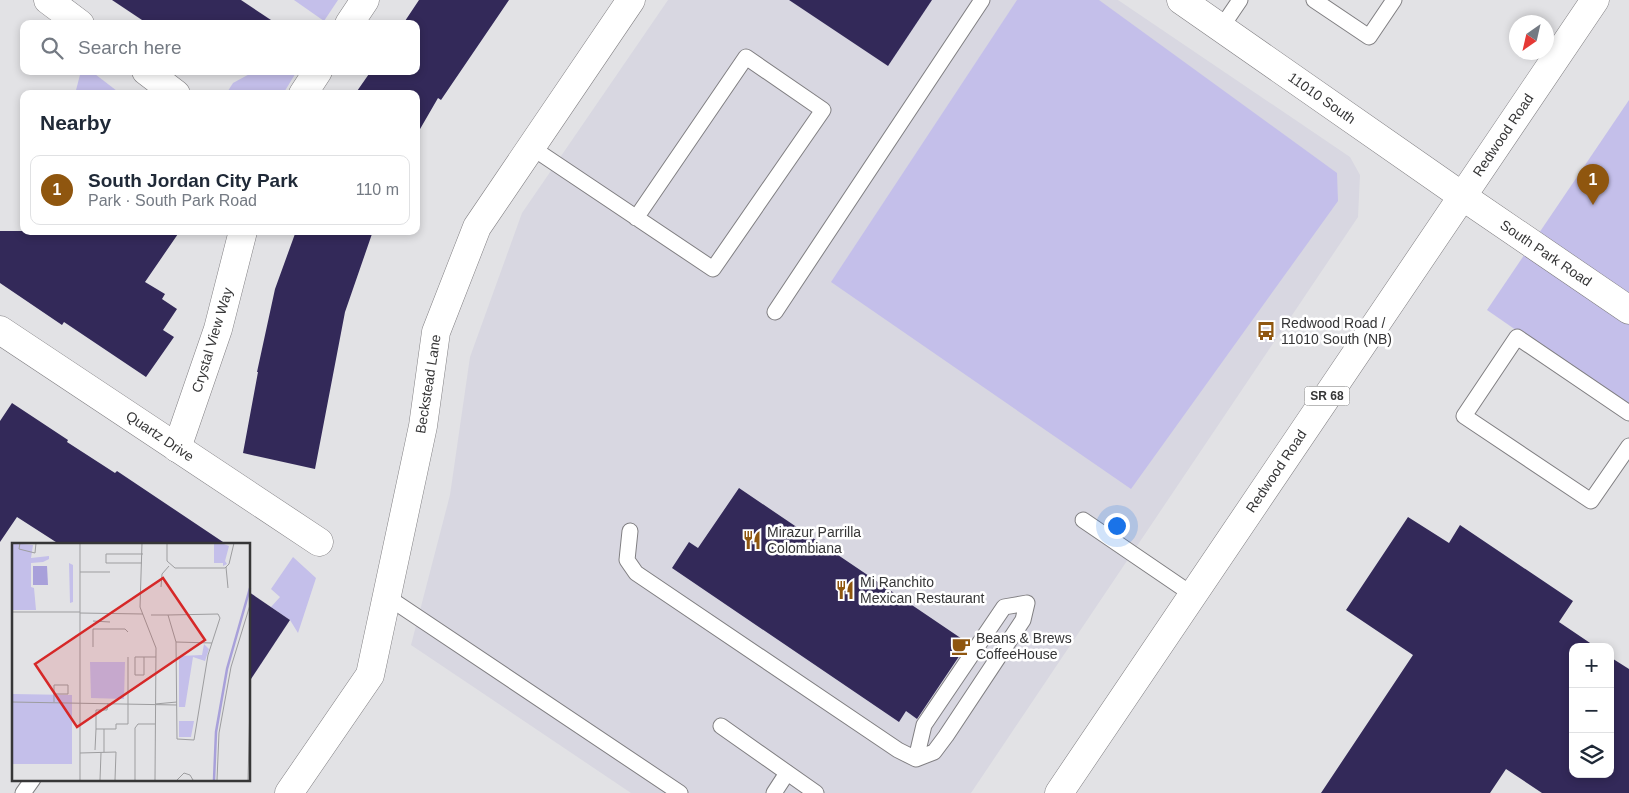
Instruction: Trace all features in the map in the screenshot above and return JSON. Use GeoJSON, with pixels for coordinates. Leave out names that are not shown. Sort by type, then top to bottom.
{"type":"FeatureCollection","features":[{"type":"Feature","properties":{"kind":"street"},"geometry":{"type":"LineString","coordinates":[[48,0],[75,20]]}},
{"type":"Feature","properties":{"kind":"street"},"geometry":{"type":"LineString","coordinates":[[352,20],[365,0]]}},
{"type":"Feature","properties":{"kind":"street","name":"Beckstead Lane"},"geometry":{"type":"LineString","coordinates":[[289,793],[370,675],[422,426],[436,332],[477,227],[631,0]]}},
{"type":"Feature","properties":{"kind":"street","name":"11010 South"},"geometry":{"type":"LineString","coordinates":[[1181,0],[1462,196]]}},
{"type":"Feature","properties":{"kind":"street","name":"Redwood Road"},"geometry":{"type":"LineString","coordinates":[[1059,793],[1595,0]]}},
{"type":"Feature","properties":{"kind":"street"},"geometry":{"type":"LineString","coordinates":[[151,75],[171,90]]}},
{"type":"Feature","properties":{"kind":"street"},"geometry":{"type":"LineString","coordinates":[[306,90],[315,75]]}},
{"type":"Feature","properties":{"kind":"street","name":"South Park Road"},"geometry":{"type":"LineString","coordinates":[[1462,196],[1629,310]]}},
{"type":"Feature","properties":{"kind":"street","name":"Crystal View Way"},"geometry":{"type":"LineString","coordinates":[[177,448],[218,329],[242,235]]}},
{"type":"Feature","properties":{"kind":"street","name":"Quartz Drive"},"geometry":{"type":"LineString","coordinates":[[0,330],[319,542]]}},
{"type":"Feature","properties":{"kind":"lane"},"geometry":{"type":"LineString","coordinates":[[775,312],[982,0]]}},
{"type":"Feature","properties":{"kind":"lane"},"geometry":{"type":"LineString","coordinates":[[1221,28],[1240,0]]}},
{"type":"Feature","properties":{"kind":"lane"},"geometry":{"type":"LineString","coordinates":[[1314,0],[1369,37],[1394,0]]}},
{"type":"Feature","properties":{"kind":"lane"},"geometry":{"type":"LineString","coordinates":[[531,147],[636,218],[713,270],[823,110],[746,57],[636,218]]}},
{"type":"Feature","properties":{"kind":"lane"},"geometry":{"type":"LineString","coordinates":[[1629,413],[1516,337],[1464,416],[1591,501],[1629,446]]}},
{"type":"Feature","properties":{"kind":"lane"},"geometry":{"type":"LineString","coordinates":[[1083,520],[1193,594]]}},
{"type":"Feature","properties":{"kind":"lane"},"geometry":{"type":"LineString","coordinates":[[630,531],[627,560],[636,574],[898,750],[916,759],[934,752],[946,736],[1023,620],[1027,603],[1004,607],[924,725],[916,759]]}},
{"type":"Feature","properties":{"kind":"lane"},"geometry":{"type":"LineString","coordinates":[[386,596],[680,793]]}},
{"type":"Feature","properties":{"kind":"lane"},"geometry":{"type":"LineString","coordinates":[[721,726],[816,793]]}},
{"type":"Feature","properties":{"kind":"lane"},"geometry":{"type":"LineString","coordinates":[[774,793],[787,773]]}},
{"type":"Feature","properties":{"kind":"lane"},"geometry":{"type":"LineString","coordinates":[[23,793],[32,780]]}},
{"type":"Feature","properties":{"kind":"shaded area"},"geometry":{"type":"Polygon","coordinates":[[[294,0],[338,0],[325,20],[294,0]]]}},
{"type":"Feature","properties":{"kind":"shaded area"},"geometry":{"type":"Polygon","coordinates":[[[668,0],[1118,0],[1350,157],[1360,175],[1358,217],[971,793],[631,793],[411,645],[450,495],[470,357],[522,213],[668,0]]]}},
{"type":"Feature","properties":{"kind":"shaded area"},"geometry":{"type":"Polygon","coordinates":[[[1017,0],[1099,0],[1337,173],[1338,201],[1131,489],[831,282],[1017,0]]]}},
{"type":"Feature","properties":{"kind":"shaded area"},"geometry":{"type":"Polygon","coordinates":[[[80,75],[96,75],[116,90],[76,90],[80,75]]]}},
{"type":"Feature","properties":{"kind":"shaded area"},"geometry":{"type":"Polygon","coordinates":[[[248,75],[295,75],[285,90],[229,90],[233,83],[248,75]]]}},
{"type":"Feature","properties":{"kind":"shaded area"},"geometry":{"type":"Polygon","coordinates":[[[1629,100],[1629,408],[1487,310],[1629,100]]]}},
{"type":"Feature","properties":{"kind":"shaded area"},"geometry":{"type":"Polygon","coordinates":[[[293,557],[316,578],[298,633],[290,620],[271,607],[280,597],[271,589],[293,557]]]}},
{"type":"Feature","properties":{"kind":"building"},"geometry":{"type":"Polygon","coordinates":[[[112,0],[241,0],[271,20],[142,20],[112,0]]]}},
{"type":"Feature","properties":{"kind":"building"},"geometry":{"type":"Polygon","coordinates":[[[419,0],[509,0],[441,100],[438,98],[420,129],[420,90],[358,90],[368,75],[420,75],[420,20],[406,20],[419,0]]]}},
{"type":"Feature","properties":{"kind":"building"},"geometry":{"type":"Polygon","coordinates":[[[789,0],[932,0],[888,66],[789,0]]]}},
{"type":"Feature","properties":{"kind":"building"},"geometry":{"type":"Polygon","coordinates":[[[0,231],[20,231],[20,235],[177,235],[145,282],[165,294],[162,299],[177,309],[163,330],[174,337],[146,377],[64,322],[62,325],[0,283],[0,231]]]}},
{"type":"Feature","properties":{"kind":"building"},"geometry":{"type":"Polygon","coordinates":[[[295,235],[372,235],[345,312],[315,469],[243,453],[257,372],[275,289],[295,235]]]}},
{"type":"Feature","properties":{"kind":"building"},"geometry":{"type":"Polygon","coordinates":[[[12,403],[68,440],[67,442],[115,473],[117,471],[225,543],[57,543],[17,517],[0,542],[0,421],[12,403]]]}},
{"type":"Feature","properties":{"kind":"building"},"geometry":{"type":"Polygon","coordinates":[[[739,488],[968,643],[917,719],[906,711],[899,722],[672,568],[689,542],[698,548],[739,488]]]}},
{"type":"Feature","properties":{"kind":"building"},"geometry":{"type":"Polygon","coordinates":[[[1408,517],[1449,543],[1460,525],[1573,601],[1559,622],[1590,643],[1569,643],[1569,778],[1614,778],[1614,660],[1629,669],[1629,793],[1542,793],[1506,769],[1490,793],[1321,793],[1413,655],[1346,610],[1408,517]]]}},
{"type":"Feature","properties":{"kind":"building"},"geometry":{"type":"Polygon","coordinates":[[[250,593],[290,620],[250,680],[250,593]]]}},
{"type":"Feature","properties":{"kind":"place","name":"South Jordan City Park"},"geometry":{"type":"Point","coordinates":[1593,205]}},
{"type":"Feature","properties":{"kind":"place","name":"Redwood Road / 11010 South (NB)"},"geometry":{"type":"Point","coordinates":[1266,331]}},
{"type":"Feature","properties":{"kind":"place","name":"Mirazur Parrilla Colombiana"},"geometry":{"type":"Point","coordinates":[752,540]}},
{"type":"Feature","properties":{"kind":"place","name":"Mi Ranchito Mexican Restaurant"},"geometry":{"type":"Point","coordinates":[845,590]}},
{"type":"Feature","properties":{"kind":"place","name":"Beans & Brews CoffeeHouse"},"geometry":{"type":"Point","coordinates":[961,646]}}]}
